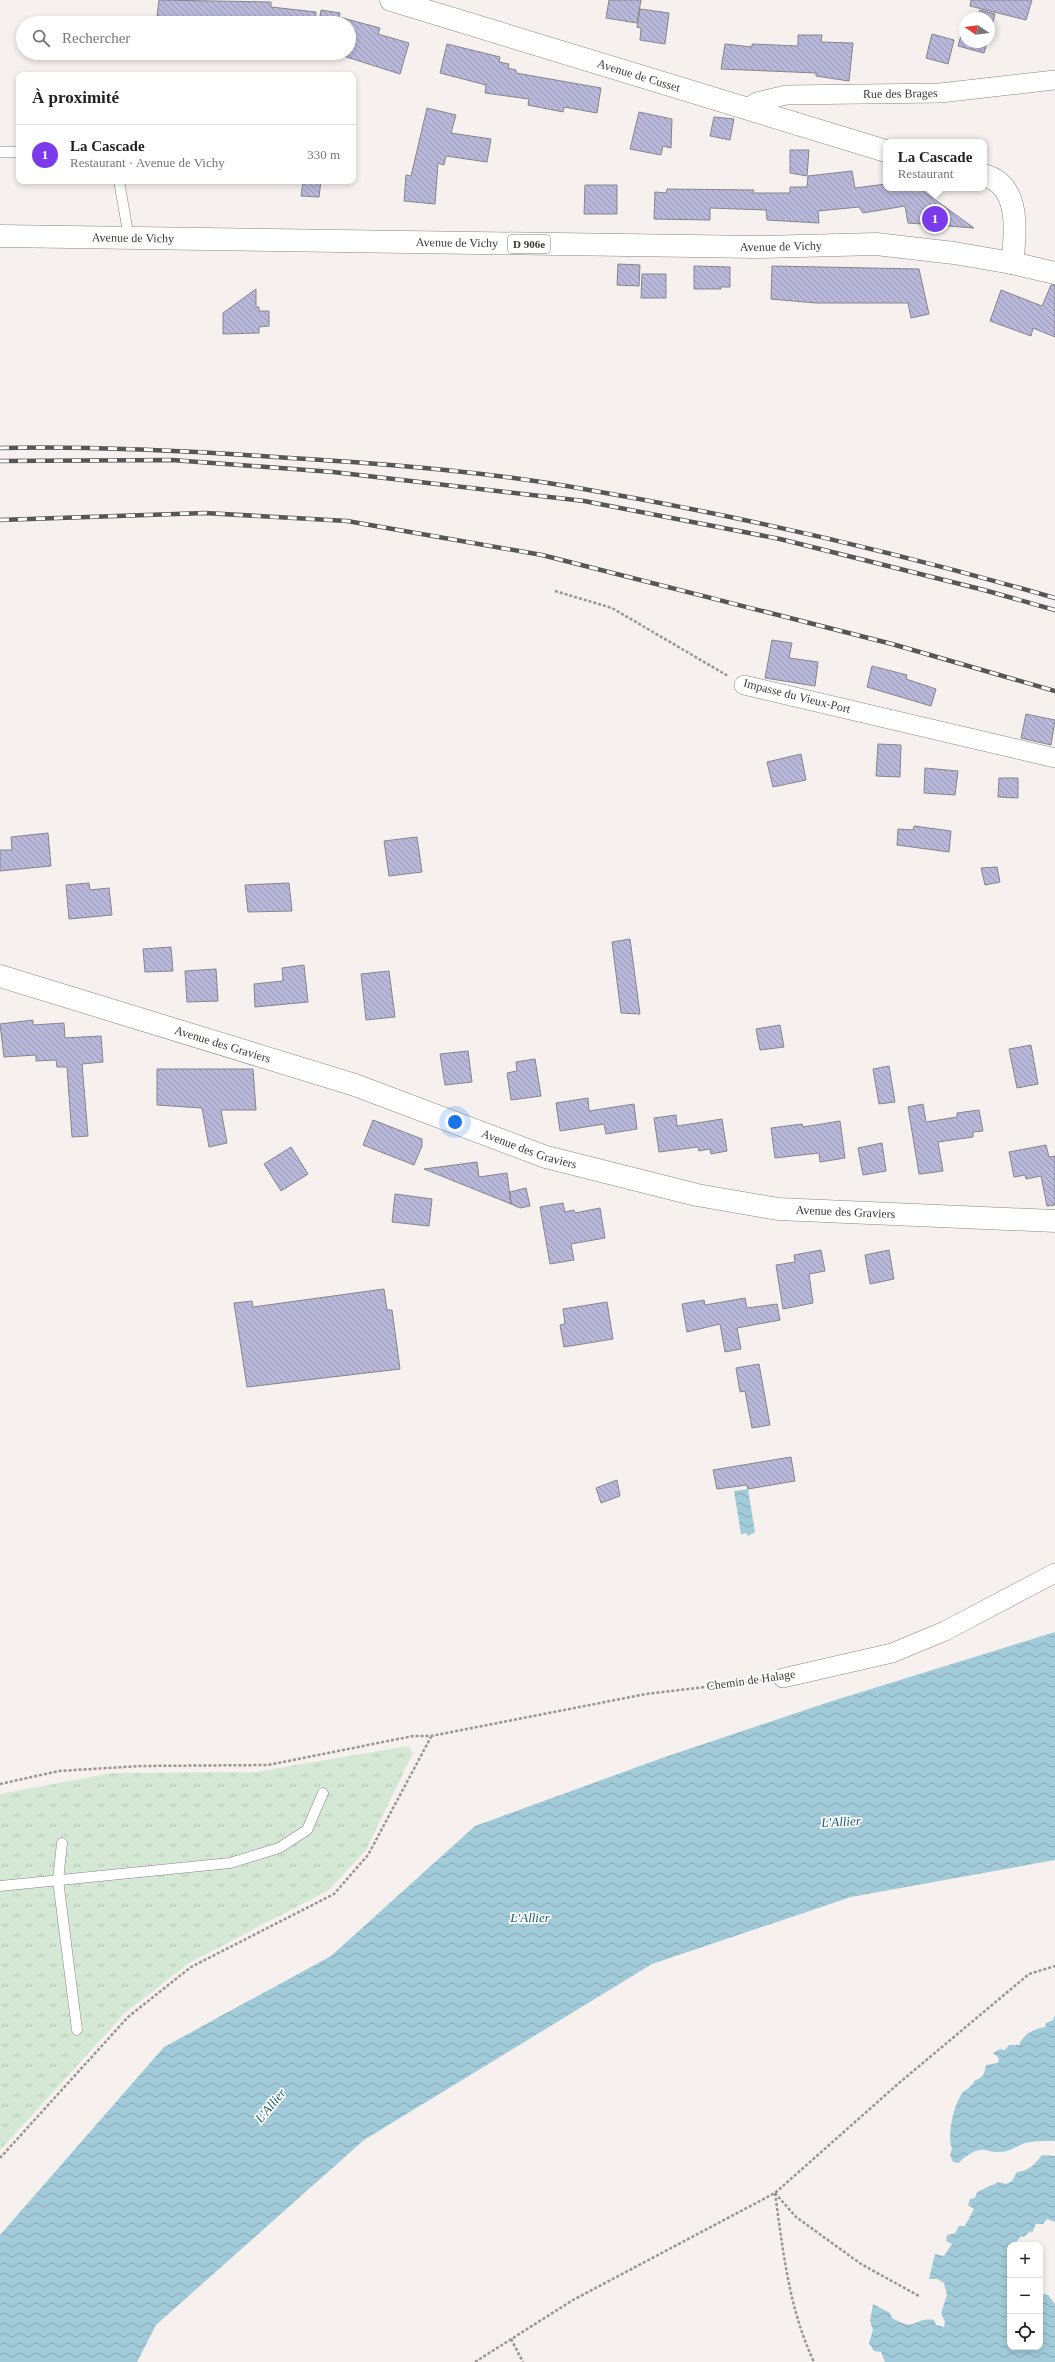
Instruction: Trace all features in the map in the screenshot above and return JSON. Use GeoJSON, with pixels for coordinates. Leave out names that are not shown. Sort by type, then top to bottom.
{"type":"FeatureCollection","features":[{"type":"Feature","properties":{"kind":"main road","name":"Avenue de Cusset"},"geometry":{"type":"LineString","coordinates":[[391,0],[748,108],[883,151]]}},
{"type":"Feature","properties":{"kind":"main road"},"geometry":{"type":"LineString","coordinates":[[987,177],[1003,186],[1013,205],[1012,263]]}},
{"type":"Feature","properties":{"kind":"main road","name":"Avenue de Vichy"},"geometry":{"type":"LineString","coordinates":[[0,236],[758,247],[876,244],[954,253],[1012,263],[1055,273]]}},
{"type":"Feature","properties":{"kind":"main road","name":"Avenue des Graviers"},"geometry":{"type":"LineString","coordinates":[[0,976],[355,1085],[546,1157],[697,1195],[778,1209],[1055,1222]]}},
{"type":"Feature","properties":{"kind":"street","name":"Rue des Brages"},"geometry":{"type":"LineString","coordinates":[[748,108],[757,102],[786,96],[940,93],[1055,80]]}},
{"type":"Feature","properties":{"kind":"street","name":"Impasse du Vieux-Port"},"geometry":{"type":"LineString","coordinates":[[744,685],[1055,758]]}},
{"type":"Feature","properties":{"kind":"street","name":"Chemin de Halage"},"geometry":{"type":"LineString","coordinates":[[783,1678],[892,1653],[945,1631],[1055,1573]]}},
{"type":"Feature","properties":{"kind":"lane"},"geometry":{"type":"LineString","coordinates":[[0,152],[16,152]]}},
{"type":"Feature","properties":{"kind":"lane"},"geometry":{"type":"LineString","coordinates":[[120,184],[130,238]]}},
{"type":"Feature","properties":{"kind":"lane"},"geometry":{"type":"LineString","coordinates":[[0,1886],[230,1863],[279,1848],[307,1830],[323,1793]]}},
{"type":"Feature","properties":{"kind":"lane"},"geometry":{"type":"LineString","coordinates":[[62,1842],[58,1880],[77,2030]]}},
{"type":"Feature","properties":{"kind":"path","name":"Impasse du Vieux-Port"},"geometry":{"type":"LineString","coordinates":[[555,591],[612,608],[744,685]]}},
{"type":"Feature","properties":{"kind":"path","name":"Chemin de Halage"},"geometry":{"type":"LineString","coordinates":[[0,1784],[59,1771],[140,1766],[268,1765],[413,1736],[431,1736],[646,1694],[783,1678]]}},
{"type":"Feature","properties":{"kind":"path"},"geometry":{"type":"LineString","coordinates":[[0,2158],[128,2017],[191,1967],[334,1894],[368,1855],[431,1736]]}},
{"type":"Feature","properties":{"kind":"path"},"geometry":{"type":"LineString","coordinates":[[475,2362],[573,2300],[775,2193],[899,2083],[1029,1974],[1055,1966]]}},
{"type":"Feature","properties":{"kind":"path"},"geometry":{"type":"LineString","coordinates":[[775,2193],[796,2217],[861,2264],[919,2296]]}},
{"type":"Feature","properties":{"kind":"path"},"geometry":{"type":"LineString","coordinates":[[775,2193],[787,2280],[803,2338],[814,2362]]}},
{"type":"Feature","properties":{"kind":"path"},"geometry":{"type":"LineString","coordinates":[[511,2339],[523,2362]]}},
{"type":"Feature","properties":{"kind":"green space"},"geometry":{"type":"Polygon","coordinates":[[[408,1746],[413,1753],[366,1850],[329,1890],[189,1963],[125,2013],[0,2150],[0,1794],[112,1773],[256,1772],[408,1746]]]}},
{"type":"Feature","properties":{"kind":"water"},"geometry":{"type":"Polygon","coordinates":[[[748,1489],[755,1532],[748,1536],[746,1533],[741,1534],[734,1491],[748,1489]]]}},
{"type":"Feature","properties":{"kind":"water","name":"L'Allier"},"geometry":{"type":"Polygon","coordinates":[[[1055,1632],[1055,1860],[851,1897],[652,1964],[364,2140],[156,2325],[137,2362],[0,2362],[0,2235],[164,2047],[331,1956],[475,1826],[662,1758],[829,1702],[1055,1632]]]}},
{"type":"Feature","properties":{"kind":"water"},"geometry":{"type":"Polygon","coordinates":[[[1055,2015],[1055,2141],[1036,2141],[1025,2143],[1003,2152],[980,2150],[969,2155],[959,2163],[953,2162],[950,2155],[952,2149],[950,2136],[956,2107],[962,2093],[971,2086],[975,2080],[979,2079],[984,2074],[986,2065],[998,2063],[999,2058],[993,2053],[1000,2049],[1005,2050],[1009,2045],[1019,2045],[1024,2037],[1033,2030],[1045,2027],[1046,2023],[1053,2020],[1055,2015]]]}},
{"type":"Feature","properties":{"kind":"water"},"geometry":{"type":"Polygon","coordinates":[[[1042,2155],[1055,2156],[1055,2222],[1047,2219],[1043,2224],[1036,2224],[1032,2233],[1030,2231],[1024,2237],[1021,2236],[1016,2242],[1007,2242],[1007,2350],[1043,2350],[1043,2294],[1048,2295],[1055,2304],[1055,2362],[885,2362],[881,2352],[874,2351],[869,2343],[873,2330],[870,2321],[873,2304],[890,2313],[892,2318],[906,2324],[934,2320],[936,2325],[944,2327],[945,2322],[941,2313],[947,2295],[944,2283],[937,2279],[929,2279],[935,2254],[944,2256],[952,2244],[946,2241],[947,2235],[955,2233],[959,2226],[965,2226],[974,2209],[968,2205],[970,2199],[975,2198],[977,2192],[999,2182],[1006,2184],[1012,2181],[1017,2172],[1025,2170],[1042,2155]]]}},
{"type":"Feature","properties":{"kind":"building"},"geometry":{"type":"Polygon","coordinates":[[[159,0],[271,2],[271,7],[316,12],[316,16],[157,16],[159,0]]]}},
{"type":"Feature","properties":{"kind":"building"},"geometry":{"type":"Polygon","coordinates":[[[609,0],[641,0],[637,23],[606,18],[609,0]]]}},
{"type":"Feature","properties":{"kind":"building"},"geometry":{"type":"Polygon","coordinates":[[[971,0],[1032,0],[1026,20],[970,6],[971,0]]]}},
{"type":"Feature","properties":{"kind":"building"},"geometry":{"type":"Polygon","coordinates":[[[640,9],[669,13],[665,44],[640,40],[641,28],[637,27],[640,9]]]}},
{"type":"Feature","properties":{"kind":"building"},"geometry":{"type":"Polygon","coordinates":[[[321,10],[340,13],[339,16],[320,16],[321,10]]]}},
{"type":"Feature","properties":{"kind":"building"},"geometry":{"type":"Polygon","coordinates":[[[356,22],[380,28],[378,34],[409,43],[400,74],[356,60],[356,22]]]}},
{"type":"Feature","properties":{"kind":"building"},"geometry":{"type":"Polygon","coordinates":[[[932,34],[954,40],[948,64],[926,58],[932,34]]]}},
{"type":"Feature","properties":{"kind":"building"},"geometry":{"type":"Polygon","coordinates":[[[798,35],[822,35],[821,42],[853,43],[849,81],[816,76],[816,73],[721,69],[725,44],[752,47],[752,44],[798,46],[798,35]]]}},
{"type":"Feature","properties":{"kind":"building"},"geometry":{"type":"Polygon","coordinates":[[[447,44],[500,57],[499,62],[509,64],[508,68],[516,70],[516,73],[601,88],[597,113],[564,107],[563,112],[528,105],[529,99],[485,93],[486,85],[440,73],[447,44]]]}},
{"type":"Feature","properties":{"kind":"building"},"geometry":{"type":"Polygon","coordinates":[[[965,48],[985,48],[984,53],[965,48]]]}},
{"type":"Feature","properties":{"kind":"building"},"geometry":{"type":"Polygon","coordinates":[[[427,108],[456,115],[451,133],[491,139],[487,162],[446,156],[444,165],[438,163],[435,204],[404,201],[406,175],[411,176],[427,108]]]}},
{"type":"Feature","properties":{"kind":"building"},"geometry":{"type":"Polygon","coordinates":[[[639,112],[672,119],[671,148],[663,146],[661,155],[630,149],[639,112]]]}},
{"type":"Feature","properties":{"kind":"building"},"geometry":{"type":"Polygon","coordinates":[[[714,117],[734,119],[730,140],[710,136],[714,117]]]}},
{"type":"Feature","properties":{"kind":"building"},"geometry":{"type":"Polygon","coordinates":[[[790,150],[809,150],[807,176],[790,173],[790,150]]]}},
{"type":"Feature","properties":{"kind":"building"},"geometry":{"type":"Polygon","coordinates":[[[852,171],[855,188],[883,184],[883,191],[923,191],[974,228],[908,223],[905,206],[863,213],[859,207],[818,211],[819,223],[767,220],[766,210],[710,208],[710,220],[654,219],[655,192],[666,193],[667,189],[754,190],[753,193],[790,193],[790,187],[807,187],[808,176],[852,171]]]}},
{"type":"Feature","properties":{"kind":"building"},"geometry":{"type":"Polygon","coordinates":[[[303,184],[321,184],[319,197],[301,196],[303,184]]]}},
{"type":"Feature","properties":{"kind":"building"},"geometry":{"type":"Polygon","coordinates":[[[585,185],[617,185],[617,214],[584,214],[585,185]]]}},
{"type":"Feature","properties":{"kind":"building"},"geometry":{"type":"Polygon","coordinates":[[[618,264],[640,265],[639,286],[617,285],[618,264]]]}},
{"type":"Feature","properties":{"kind":"building"},"geometry":{"type":"Polygon","coordinates":[[[694,266],[730,267],[730,287],[720,287],[721,289],[694,289],[694,266]]]}},
{"type":"Feature","properties":{"kind":"building"},"geometry":{"type":"Polygon","coordinates":[[[772,266],[919,269],[929,314],[911,318],[908,303],[816,303],[771,299],[772,266]]]}},
{"type":"Feature","properties":{"kind":"building"},"geometry":{"type":"Polygon","coordinates":[[[642,274],[666,274],[666,298],[641,298],[642,274]]]}},
{"type":"Feature","properties":{"kind":"building"},"geometry":{"type":"Polygon","coordinates":[[[1051,285],[1055,285],[1055,337],[1033,328],[1031,336],[990,321],[1001,290],[1042,306],[1051,285]]]}},
{"type":"Feature","properties":{"kind":"building"},"geometry":{"type":"Polygon","coordinates":[[[256,289],[256,307],[259,307],[259,311],[269,311],[269,326],[259,327],[259,333],[223,334],[223,313],[256,289]]]}},
{"type":"Feature","properties":{"kind":"building"},"geometry":{"type":"Polygon","coordinates":[[[772,640],[792,643],[789,658],[818,662],[815,686],[765,678],[772,640]]]}},
{"type":"Feature","properties":{"kind":"building"},"geometry":{"type":"Polygon","coordinates":[[[872,666],[907,675],[906,679],[936,689],[931,706],[867,687],[872,666]]]}},
{"type":"Feature","properties":{"kind":"building"},"geometry":{"type":"Polygon","coordinates":[[[1026,714],[1055,720],[1051,745],[1021,738],[1026,714]]]}},
{"type":"Feature","properties":{"kind":"building"},"geometry":{"type":"Polygon","coordinates":[[[878,744],[901,745],[900,777],[876,776],[878,744]]]}},
{"type":"Feature","properties":{"kind":"building"},"geometry":{"type":"Polygon","coordinates":[[[801,754],[806,780],[773,787],[767,762],[801,754]]]}},
{"type":"Feature","properties":{"kind":"building"},"geometry":{"type":"Polygon","coordinates":[[[925,768],[958,771],[955,795],[924,793],[925,768]]]}},
{"type":"Feature","properties":{"kind":"building"},"geometry":{"type":"Polygon","coordinates":[[[999,778],[1018,778],[1018,798],[998,797],[999,778]]]}},
{"type":"Feature","properties":{"kind":"building"},"geometry":{"type":"Polygon","coordinates":[[[914,826],[951,831],[949,852],[897,845],[898,829],[913,830],[914,826]]]}},
{"type":"Feature","properties":{"kind":"building"},"geometry":{"type":"Polygon","coordinates":[[[48,833],[51,866],[0,871],[0,850],[12,850],[11,837],[48,833]]]}},
{"type":"Feature","properties":{"kind":"building"},"geometry":{"type":"Polygon","coordinates":[[[417,837],[422,872],[389,876],[384,841],[417,837]]]}},
{"type":"Feature","properties":{"kind":"building"},"geometry":{"type":"Polygon","coordinates":[[[997,867],[1000,882],[985,885],[981,868],[997,867]]]}},
{"type":"Feature","properties":{"kind":"building"},"geometry":{"type":"Polygon","coordinates":[[[89,883],[90,890],[109,888],[112,915],[69,919],[66,885],[89,883]]]}},
{"type":"Feature","properties":{"kind":"building"},"geometry":{"type":"Polygon","coordinates":[[[289,883],[292,911],[248,912],[245,885],[289,883]]]}},
{"type":"Feature","properties":{"kind":"building"},"geometry":{"type":"Polygon","coordinates":[[[630,939],[640,1014],[621,1013],[612,942],[630,939]]]}},
{"type":"Feature","properties":{"kind":"building"},"geometry":{"type":"Polygon","coordinates":[[[171,947],[173,971],[145,972],[143,949],[171,947]]]}},
{"type":"Feature","properties":{"kind":"building"},"geometry":{"type":"Polygon","coordinates":[[[304,965],[308,1002],[255,1007],[254,984],[283,981],[282,968],[304,965]]]}},
{"type":"Feature","properties":{"kind":"building"},"geometry":{"type":"Polygon","coordinates":[[[216,969],[218,1001],[187,1002],[185,971],[216,969]]]}},
{"type":"Feature","properties":{"kind":"building"},"geometry":{"type":"Polygon","coordinates":[[[389,971],[395,1017],[366,1020],[361,974],[389,971]]]}},
{"type":"Feature","properties":{"kind":"building"},"geometry":{"type":"Polygon","coordinates":[[[33,1020],[33,1025],[64,1023],[65,1038],[101,1036],[103,1062],[82,1064],[88,1136],[72,1137],[67,1067],[57,1067],[56,1060],[36,1061],[36,1055],[4,1057],[0,1024],[33,1020]]]}},
{"type":"Feature","properties":{"kind":"building"},"geometry":{"type":"Polygon","coordinates":[[[780,1025],[784,1047],[760,1050],[756,1029],[780,1025]]]}},
{"type":"Feature","properties":{"kind":"building"},"geometry":{"type":"Polygon","coordinates":[[[1031,1045],[1038,1084],[1017,1088],[1009,1049],[1031,1045]]]}},
{"type":"Feature","properties":{"kind":"building"},"geometry":{"type":"Polygon","coordinates":[[[468,1051],[472,1082],[445,1085],[440,1054],[468,1051]]]}},
{"type":"Feature","properties":{"kind":"building"},"geometry":{"type":"Polygon","coordinates":[[[535,1059],[541,1096],[511,1100],[507,1073],[517,1071],[516,1062],[535,1059]]]}},
{"type":"Feature","properties":{"kind":"building"},"geometry":{"type":"Polygon","coordinates":[[[889,1066],[895,1102],[879,1104],[873,1069],[889,1066]]]}},
{"type":"Feature","properties":{"kind":"building"},"geometry":{"type":"Polygon","coordinates":[[[157,1069],[253,1069],[256,1110],[221,1110],[227,1143],[209,1147],[202,1108],[157,1105],[157,1069]]]}},
{"type":"Feature","properties":{"kind":"building"},"geometry":{"type":"Polygon","coordinates":[[[588,1098],[589,1111],[634,1104],[637,1129],[606,1134],[604,1124],[560,1131],[556,1103],[588,1098]]]}},
{"type":"Feature","properties":{"kind":"building"},"geometry":{"type":"Polygon","coordinates":[[[923,1104],[926,1122],[957,1117],[957,1113],[979,1110],[983,1131],[973,1132],[973,1137],[938,1142],[943,1171],[919,1174],[908,1107],[923,1104]]]}},
{"type":"Feature","properties":{"kind":"building"},"geometry":{"type":"Polygon","coordinates":[[[676,1115],[677,1126],[722,1119],[727,1151],[711,1154],[710,1149],[699,1151],[698,1147],[659,1152],[654,1118],[676,1115]]]}},
{"type":"Feature","properties":{"kind":"building"},"geometry":{"type":"Polygon","coordinates":[[[373,1120],[422,1139],[422,1146],[414,1165],[363,1145],[373,1120]]]}},
{"type":"Feature","properties":{"kind":"building"},"geometry":{"type":"Polygon","coordinates":[[[840,1121],[845,1158],[820,1162],[819,1153],[775,1158],[771,1128],[802,1124],[803,1127],[840,1121]]]}},
{"type":"Feature","properties":{"kind":"building"},"geometry":{"type":"Polygon","coordinates":[[[882,1143],[886,1171],[863,1175],[858,1148],[882,1143]]]}},
{"type":"Feature","properties":{"kind":"building"},"geometry":{"type":"Polygon","coordinates":[[[1046,1145],[1049,1157],[1055,1156],[1055,1205],[1047,1206],[1041,1176],[1026,1179],[1025,1175],[1014,1177],[1009,1152],[1046,1145]]]}},
{"type":"Feature","properties":{"kind":"building"},"geometry":{"type":"Polygon","coordinates":[[[291,1147],[308,1174],[281,1191],[264,1164],[291,1147]]]}},
{"type":"Feature","properties":{"kind":"building"},"geometry":{"type":"Polygon","coordinates":[[[477,1162],[479,1177],[507,1173],[511,1204],[424,1169],[477,1162]]]}},
{"type":"Feature","properties":{"kind":"building"},"geometry":{"type":"Polygon","coordinates":[[[526,1188],[530,1206],[520,1208],[511,1204],[510,1192],[526,1188]]]}},
{"type":"Feature","properties":{"kind":"building"},"geometry":{"type":"Polygon","coordinates":[[[395,1194],[432,1199],[429,1226],[392,1222],[395,1194]]]}},
{"type":"Feature","properties":{"kind":"building"},"geometry":{"type":"Polygon","coordinates":[[[563,1203],[565,1212],[574,1210],[575,1213],[600,1208],[605,1238],[571,1244],[574,1260],[550,1264],[540,1207],[563,1203]]]}},
{"type":"Feature","properties":{"kind":"building"},"geometry":{"type":"Polygon","coordinates":[[[821,1250],[825,1271],[809,1274],[813,1303],[783,1309],[776,1265],[795,1262],[794,1255],[821,1250]]]}},
{"type":"Feature","properties":{"kind":"building"},"geometry":{"type":"Polygon","coordinates":[[[889,1250],[894,1279],[870,1284],[865,1255],[889,1250]]]}},
{"type":"Feature","properties":{"kind":"building"},"geometry":{"type":"Polygon","coordinates":[[[384,1289],[387,1310],[392,1310],[400,1369],[247,1387],[234,1303],[252,1301],[253,1307],[384,1289]]]}},
{"type":"Feature","properties":{"kind":"building"},"geometry":{"type":"Polygon","coordinates":[[[745,1298],[747,1308],[777,1304],[780,1320],[737,1328],[741,1349],[725,1352],[720,1324],[687,1332],[682,1304],[704,1300],[705,1305],[745,1298]]]}},
{"type":"Feature","properties":{"kind":"building"},"geometry":{"type":"Polygon","coordinates":[[[607,1302],[613,1339],[564,1347],[560,1325],[565,1324],[563,1309],[607,1302]]]}},
{"type":"Feature","properties":{"kind":"building"},"geometry":{"type":"Polygon","coordinates":[[[759,1364],[770,1425],[752,1428],[745,1391],[740,1392],[736,1368],[759,1364]]]}},
{"type":"Feature","properties":{"kind":"building"},"geometry":{"type":"Polygon","coordinates":[[[791,1457],[795,1481],[748,1489],[747,1485],[717,1489],[713,1470],[791,1457]]]}},
{"type":"Feature","properties":{"kind":"building"},"geometry":{"type":"Polygon","coordinates":[[[617,1480],[620,1496],[601,1503],[596,1488],[617,1480]]]}},
{"type":"Feature","properties":{"kind":"railway"},"geometry":{"type":"LineString","coordinates":[[0,448],[109,448],[217,453],[403,466],[515,478],[648,501],[765,524],[940,566],[1055,598]]}},
{"type":"Feature","properties":{"kind":"railway"},"geometry":{"type":"LineString","coordinates":[[0,461],[172,460],[333,472],[584,501],[780,539],[984,590],[1055,610]]}},
{"type":"Feature","properties":{"kind":"railway"},"geometry":{"type":"LineString","coordinates":[[0,520],[205,513],[347,521],[542,555],[892,644],[1055,691]]}},
{"type":"Feature","properties":{"kind":"place","name":"La Cascade"},"geometry":{"type":"Point","coordinates":[935,219]}}]}
